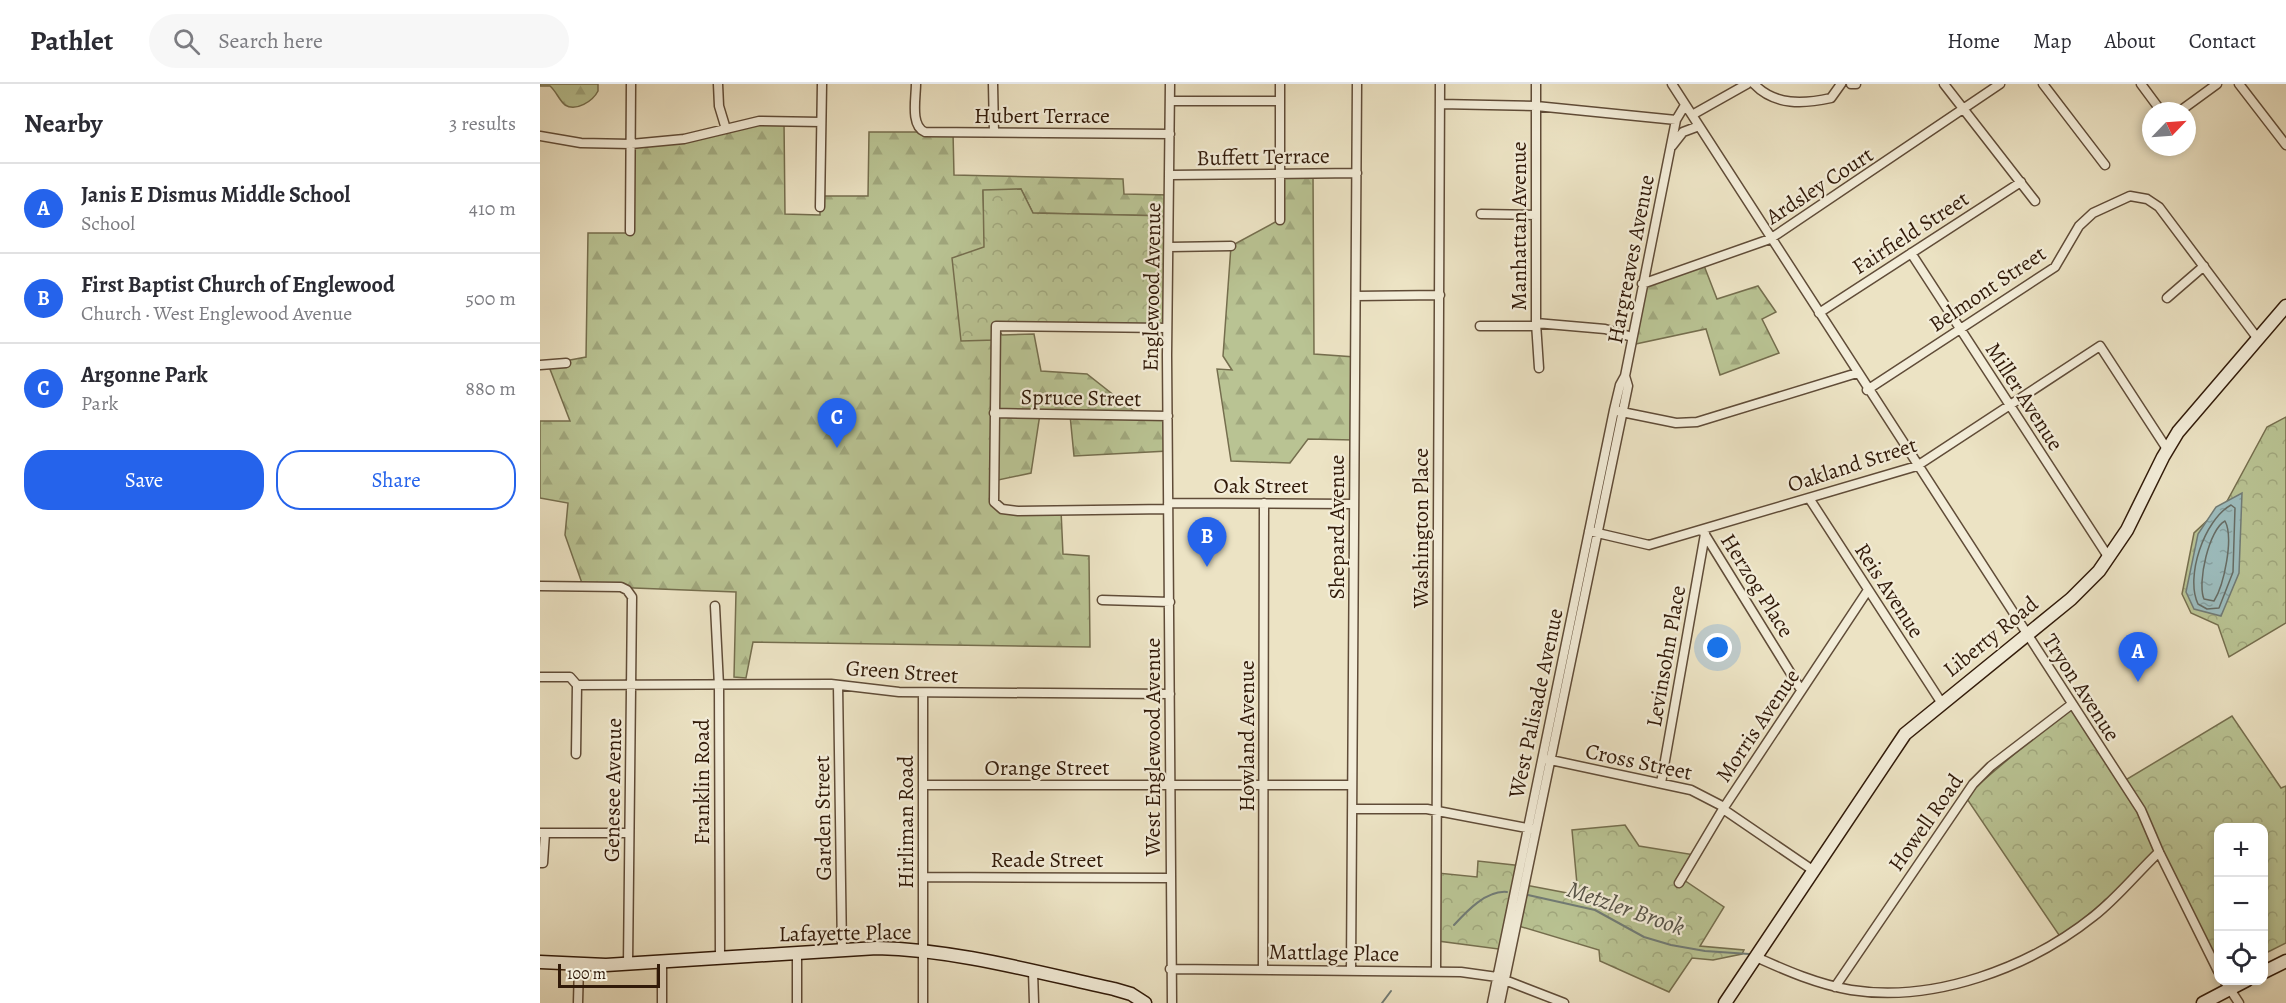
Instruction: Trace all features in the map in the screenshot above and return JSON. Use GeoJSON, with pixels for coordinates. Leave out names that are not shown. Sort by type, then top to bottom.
{"type":"FeatureCollection","features":[{"type":"Feature","properties":{"kind":"main road","name":"Liberty Road"},"geometry":{"type":"LineString","coordinates":[[1725,1003],[1905,734],[1941,702],[2071,598],[2109,558],[2127,530],[2167,449],[2286,306]]}},
{"type":"Feature","properties":{"kind":"main road","name":"Lafayette Place"},"geometry":{"type":"LineString","coordinates":[[540,962],[579,965],[628,964],[842,950],[922,951],[1033,970],[1123,991],[1145,1003]]}},
{"type":"Feature","properties":{"kind":"main road"},"geometry":{"type":"LineString","coordinates":[[2268,970],[2286,961]]}},
{"type":"Feature","properties":{"kind":"main road"},"geometry":{"type":"LineString","coordinates":[[2203,1003],[2226,985]]}},
{"type":"Feature","properties":{"kind":"street"},"geometry":{"type":"LineString","coordinates":[[630,231],[631,84]]}},
{"type":"Feature","properties":{"kind":"street"},"geometry":{"type":"LineString","coordinates":[[718,84],[719,106],[726,129]]}},
{"type":"Feature","properties":{"kind":"street"},"geometry":{"type":"LineString","coordinates":[[820,207],[822,84]]}},
{"type":"Feature","properties":{"kind":"street","name":"Hubert Terrace"},"geometry":{"type":"LineString","coordinates":[[916,84],[917,126],[925,132],[1170,134]]}},
{"type":"Feature","properties":{"kind":"street"},"geometry":{"type":"LineString","coordinates":[[993,84],[994,132]]}},
{"type":"Feature","properties":{"kind":"street","name":"Englewood Avenue"},"geometry":{"type":"LineString","coordinates":[[1168,491],[1167,328],[1170,247],[1170,84]]}},
{"type":"Feature","properties":{"kind":"street"},"geometry":{"type":"LineString","coordinates":[[1280,84],[1278,174],[1280,220]]}},
{"type":"Feature","properties":{"kind":"street","name":"Shepard Avenue"},"geometry":{"type":"LineString","coordinates":[[1351,970],[1357,84]]}},
{"type":"Feature","properties":{"kind":"street","name":"Washington Place"},"geometry":{"type":"LineString","coordinates":[[1436,971],[1440,84]]}},
{"type":"Feature","properties":{"kind":"street","name":"Manhattan Avenue"},"geometry":{"type":"LineString","coordinates":[[1536,84],[1536,324],[1539,368]]}},
{"type":"Feature","properties":{"kind":"street","name":"Tryon Avenue"},"geometry":{"type":"LineString","coordinates":[[1672,84],[2141,810],[2158,852],[2214,962]]}},
{"type":"Feature","properties":{"kind":"street"},"geometry":{"type":"LineString","coordinates":[[1692,116],[1747,84]]}},
{"type":"Feature","properties":{"kind":"street"},"geometry":{"type":"LineString","coordinates":[[1754,84],[1778,100],[1809,102],[1831,98],[1841,84]]}},
{"type":"Feature","properties":{"kind":"street"},"geometry":{"type":"LineString","coordinates":[[1851,84],[1856,84]]}},
{"type":"Feature","properties":{"kind":"street"},"geometry":{"type":"LineString","coordinates":[[1944,84],[2035,201]]}},
{"type":"Feature","properties":{"kind":"street","name":"Ardsley Court"},"geometry":{"type":"LineString","coordinates":[[1642,284],[1770,239],[1965,110],[2000,84]]}},
{"type":"Feature","properties":{"kind":"street"},"geometry":{"type":"LineString","coordinates":[[2043,84],[2105,165]]}},
{"type":"Feature","properties":{"kind":"street"},"geometry":{"type":"LineString","coordinates":[[2140,84],[2154,102]]}},
{"type":"Feature","properties":{"kind":"street"},"geometry":{"type":"LineString","coordinates":[[2192,102],[2217,84]]}},
{"type":"Feature","properties":{"kind":"street"},"geometry":{"type":"LineString","coordinates":[[2239,84],[2286,145]]}},
{"type":"Feature","properties":{"kind":"street"},"geometry":{"type":"LineString","coordinates":[[1171,101],[1279,101]]}},
{"type":"Feature","properties":{"kind":"street"},"geometry":{"type":"LineString","coordinates":[[1440,104],[1536,106],[1676,120]]}},
{"type":"Feature","properties":{"kind":"street","name":"Hargreaves Avenue"},"geometry":{"type":"LineString","coordinates":[[1618,411],[1620,385],[1625,376],[1676,120],[1685,105]]}},
{"type":"Feature","properties":{"kind":"street"},"geometry":{"type":"LineString","coordinates":[[540,135],[581,143],[631,144],[684,140],[759,121],[821,122]]}},
{"type":"Feature","properties":{"kind":"street","name":"Hargreaves Avenue"},"geometry":{"type":"LineString","coordinates":[[1670,149],[1683,132],[1699,126]]}},
{"type":"Feature","properties":{"kind":"street","name":"Buffett Terrace"},"geometry":{"type":"LineString","coordinates":[[1170,175],[1357,173]]}},
{"type":"Feature","properties":{"kind":"street","name":"Fairfield Street"},"geometry":{"type":"LineString","coordinates":[[1819,313],[2021,182]]}},
{"type":"Feature","properties":{"kind":"street","name":"Belmont Street"},"geometry":{"type":"LineString","coordinates":[[1868,390],[2055,267],[2085,219],[2123,197],[2139,196],[2154,202],[2258,339]]}},
{"type":"Feature","properties":{"kind":"street"},"geometry":{"type":"LineString","coordinates":[[1481,214],[1536,215]]}},
{"type":"Feature","properties":{"kind":"street"},"geometry":{"type":"LineString","coordinates":[[1170,247],[1231,246]]}},
{"type":"Feature","properties":{"kind":"street","name":"Miller Avenue"},"geometry":{"type":"LineString","coordinates":[[1911,253],[2109,558]]}},
{"type":"Feature","properties":{"kind":"street"},"geometry":{"type":"LineString","coordinates":[[2167,298],[2204,266]]}},
{"type":"Feature","properties":{"kind":"street"},"geometry":{"type":"LineString","coordinates":[[1356,296],[1440,295]]}},
{"type":"Feature","properties":{"kind":"street"},"geometry":{"type":"LineString","coordinates":[[1480,326],[1536,324],[1605,328],[1632,337]]}},
{"type":"Feature","properties":{"kind":"street"},"geometry":{"type":"LineString","coordinates":[[994,413],[996,326],[1167,328]]}},
{"type":"Feature","properties":{"kind":"street","name":"Oakland Street"},"geometry":{"type":"LineString","coordinates":[[1593,532],[1649,545],[1703,532],[1917,466],[2100,346],[2167,449]]}},
{"type":"Feature","properties":{"kind":"street"},"geometry":{"type":"LineString","coordinates":[[540,365],[566,363]]}},
{"type":"Feature","properties":{"kind":"street"},"geometry":{"type":"LineString","coordinates":[[1618,411],[1676,423],[1696,422],[1857,373]]}},
{"type":"Feature","properties":{"kind":"street","name":"West Palisade Avenue"},"geometry":{"type":"LineString","coordinates":[[1492,1003],[1501,978],[1618,411]]}},
{"type":"Feature","properties":{"kind":"street","name":"Oak Street"},"geometry":{"type":"LineString","coordinates":[[994,413],[994,502],[1002,509],[1018,511],[1112,509],[1264,503],[1354,504]]}},
{"type":"Feature","properties":{"kind":"street","name":"Spruce Street"},"geometry":{"type":"LineString","coordinates":[[994,413],[1168,416]]}},
{"type":"Feature","properties":{"kind":"street","name":"West Englewood Avenue"},"geometry":{"type":"LineString","coordinates":[[1168,491],[1171,786],[1170,1001]]}},
{"type":"Feature","properties":{"kind":"street","name":"Reis Avenue"},"geometry":{"type":"LineString","coordinates":[[1809,498],[1941,702]]}},
{"type":"Feature","properties":{"kind":"street","name":"Howland Avenue"},"geometry":{"type":"LineString","coordinates":[[1263,969],[1264,503]]}},
{"type":"Feature","properties":{"kind":"street","name":"Herzog Place"},"geometry":{"type":"LineString","coordinates":[[1703,532],[1802,690]]}},
{"type":"Feature","properties":{"kind":"street","name":"Levinsohn Place"},"geometry":{"type":"LineString","coordinates":[[1661,783],[1703,532]]}},
{"type":"Feature","properties":{"kind":"street","name":"Genesee Avenue"},"geometry":{"type":"LineString","coordinates":[[540,586],[623,588],[632,597],[628,964]]}},
{"type":"Feature","properties":{"kind":"street","name":"Morris Avenue"},"geometry":{"type":"LineString","coordinates":[[1679,883],[1723,808],[1868,590]]}},
{"type":"Feature","properties":{"kind":"street"},"geometry":{"type":"LineString","coordinates":[[1101,600],[1170,602]]}},
{"type":"Feature","properties":{"kind":"street","name":"Franklin Road"},"geometry":{"type":"LineString","coordinates":[[715,606],[719,686],[720,958]]}},
{"type":"Feature","properties":{"kind":"street","name":"Green Street"},"geometry":{"type":"LineString","coordinates":[[540,677],[570,677],[577,685],[838,685],[890,692],[923,693],[1170,694]]}},
{"type":"Feature","properties":{"kind":"street"},"geometry":{"type":"LineString","coordinates":[[576,754],[577,685]]}},
{"type":"Feature","properties":{"kind":"street","name":"Garden Street"},"geometry":{"type":"LineString","coordinates":[[838,685],[842,950]]}},
{"type":"Feature","properties":{"kind":"street","name":"Hirliman Road"},"geometry":{"type":"LineString","coordinates":[[923,693],[923,1003]]}},
{"type":"Feature","properties":{"kind":"street","name":"Howell Road"},"geometry":{"type":"LineString","coordinates":[[1835,987],[1973,784],[1991,766],[2072,704]]}},
{"type":"Feature","properties":{"kind":"street","name":"Cross Street"},"geometry":{"type":"LineString","coordinates":[[1546,760],[1661,783],[1703,795],[1814,871]]}},
{"type":"Feature","properties":{"kind":"street","name":"Orange Street"},"geometry":{"type":"LineString","coordinates":[[923,785],[1352,785]]}},
{"type":"Feature","properties":{"kind":"street"},"geometry":{"type":"LineString","coordinates":[[1352,809],[1411,808],[1532,829]]}},
{"type":"Feature","properties":{"kind":"street"},"geometry":{"type":"LineString","coordinates":[[540,863],[543,863],[542,833],[630,833]]}},
{"type":"Feature","properties":{"kind":"street"},"geometry":{"type":"LineString","coordinates":[[1756,957],[1796,975],[1835,987],[1867,992],[1906,991],[1954,984],[2001,969],[2045,949],[2086,922],[2158,852]]}},
{"type":"Feature","properties":{"kind":"street","name":"Reade Street"},"geometry":{"type":"LineString","coordinates":[[923,877],[1170,878]]}},
{"type":"Feature","properties":{"kind":"street"},"geometry":{"type":"LineString","coordinates":[[797,953],[797,1003]]}},
{"type":"Feature","properties":{"kind":"street"},"geometry":{"type":"LineString","coordinates":[[662,962],[662,1003]]}},
{"type":"Feature","properties":{"kind":"street"},"geometry":{"type":"LineString","coordinates":[[578,1003],[579,965]]}},
{"type":"Feature","properties":{"kind":"street","name":"Mattlage Place"},"geometry":{"type":"LineString","coordinates":[[1170,969],[1461,972],[1501,978],[1564,1003]]}},
{"type":"Feature","properties":{"kind":"street"},"geometry":{"type":"LineString","coordinates":[[1033,970],[1034,1003]]}},
{"type":"Feature","properties":{"kind":"street","name":"West Palisade Avenue"},"geometry":{"type":"LineString","coordinates":[[1500,1003],[1501,978]]}},
{"type":"Feature","properties":{"kind":"street"},"geometry":{"type":"LineString","coordinates":[[2226,985],[2239,1003]]}},
{"type":"Feature","properties":{"kind":"green space"},"geometry":{"type":"Polygon","coordinates":[[[540,84],[598,84],[598,91],[584,104],[569,107],[550,86],[540,86],[540,84]]]}},
{"type":"Feature","properties":{"kind":"green space"},"geometry":{"type":"Polygon","coordinates":[[[784,121],[785,214],[820,215],[820,196],[868,196],[869,132],[953,132],[954,175],[1123,179],[1124,194],[1170,195],[1170,216],[1033,213],[1021,189],[983,191],[985,247],[996,326],[1002,335],[1034,334],[1041,371],[1087,374],[1134,411],[1168,416],[1168,451],[1074,456],[1070,415],[1040,414],[1031,473],[993,481],[998,507],[1061,510],[1063,554],[1089,556],[1090,647],[753,642],[746,678],[734,677],[736,592],[583,586],[565,535],[568,503],[540,498],[540,421],[570,421],[548,364],[586,357],[588,233],[630,233],[631,144],[654,143],[747,123],[784,121]]]}},
{"type":"Feature","properties":{"kind":"green space"},"geometry":{"type":"Polygon","coordinates":[[[1313,173],[1314,354],[1355,357],[1354,440],[1308,439],[1290,463],[1231,461],[1217,369],[1232,370],[1223,356],[1231,246],[1279,220],[1278,174],[1313,173]]]}},
{"type":"Feature","properties":{"kind":"green space"},"geometry":{"type":"Polygon","coordinates":[[[1021,189],[1033,213],[1170,216],[1167,328],[996,326],[995,340],[961,341],[952,258],[984,247],[983,190],[1021,189]]]}},
{"type":"Feature","properties":{"kind":"green space"},"geometry":{"type":"Polygon","coordinates":[[[1703,263],[1717,299],[1758,286],[1776,312],[1762,319],[1779,353],[1720,375],[1706,329],[1631,345],[1642,284],[1703,263]]]}},
{"type":"Feature","properties":{"kind":"green space"},"geometry":{"type":"Polygon","coordinates":[[[2286,417],[2286,623],[2229,657],[2218,625],[2191,613],[2182,594],[2194,533],[2226,503],[2267,427],[2286,417]]]}},
{"type":"Feature","properties":{"kind":"green space"},"geometry":{"type":"Polygon","coordinates":[[[2073,704],[2124,781],[2232,716],[2281,788],[2286,786],[2286,943],[2268,952],[2268,823],[2214,823],[2214,964],[2158,855],[2061,938],[1965,796],[2073,704]]]}},
{"type":"Feature","properties":{"kind":"green space"},"geometry":{"type":"Polygon","coordinates":[[[1625,825],[1639,846],[1695,855],[1681,878],[1724,907],[1700,946],[1744,950],[1742,954],[1713,960],[1692,958],[1669,992],[1600,961],[1599,950],[1512,924],[1506,950],[1438,941],[1438,873],[1477,877],[1478,861],[1523,866],[1520,884],[1578,895],[1572,830],[1625,825]]]}},
{"type":"Feature","properties":{"kind":"water"},"geometry":{"type":"Polygon","coordinates":[[[2242,493],[2239,573],[2221,616],[2194,609],[2186,592],[2198,534],[2216,507],[2242,493]]]}},
{"type":"Feature","properties":{"kind":"waterway","name":"Metzler Brook"},"geometry":{"type":"LineString","coordinates":[[1454,925],[1484,898],[1499,892],[1507,892]]}},
{"type":"Feature","properties":{"kind":"waterway","name":"Metzler Brook"},"geometry":{"type":"LineString","coordinates":[[1528,895],[1595,910],[1644,937],[1671,945],[1705,951],[1749,954]]}},
{"type":"Feature","properties":{"kind":"waterway","name":"Metzler Brook"},"geometry":{"type":"LineString","coordinates":[[1382,1003],[1391,991]]}},
{"type":"Feature","properties":{"kind":"place","name":"Argonne Park"},"geometry":{"type":"Point","coordinates":[837,448]}},
{"type":"Feature","properties":{"kind":"place","name":"First Baptist Church of Englewood"},"geometry":{"type":"Point","coordinates":[1207,567]}},
{"type":"Feature","properties":{"kind":"place","name":"Janis E Dismus Middle School"},"geometry":{"type":"Point","coordinates":[2138,682]}}]}
